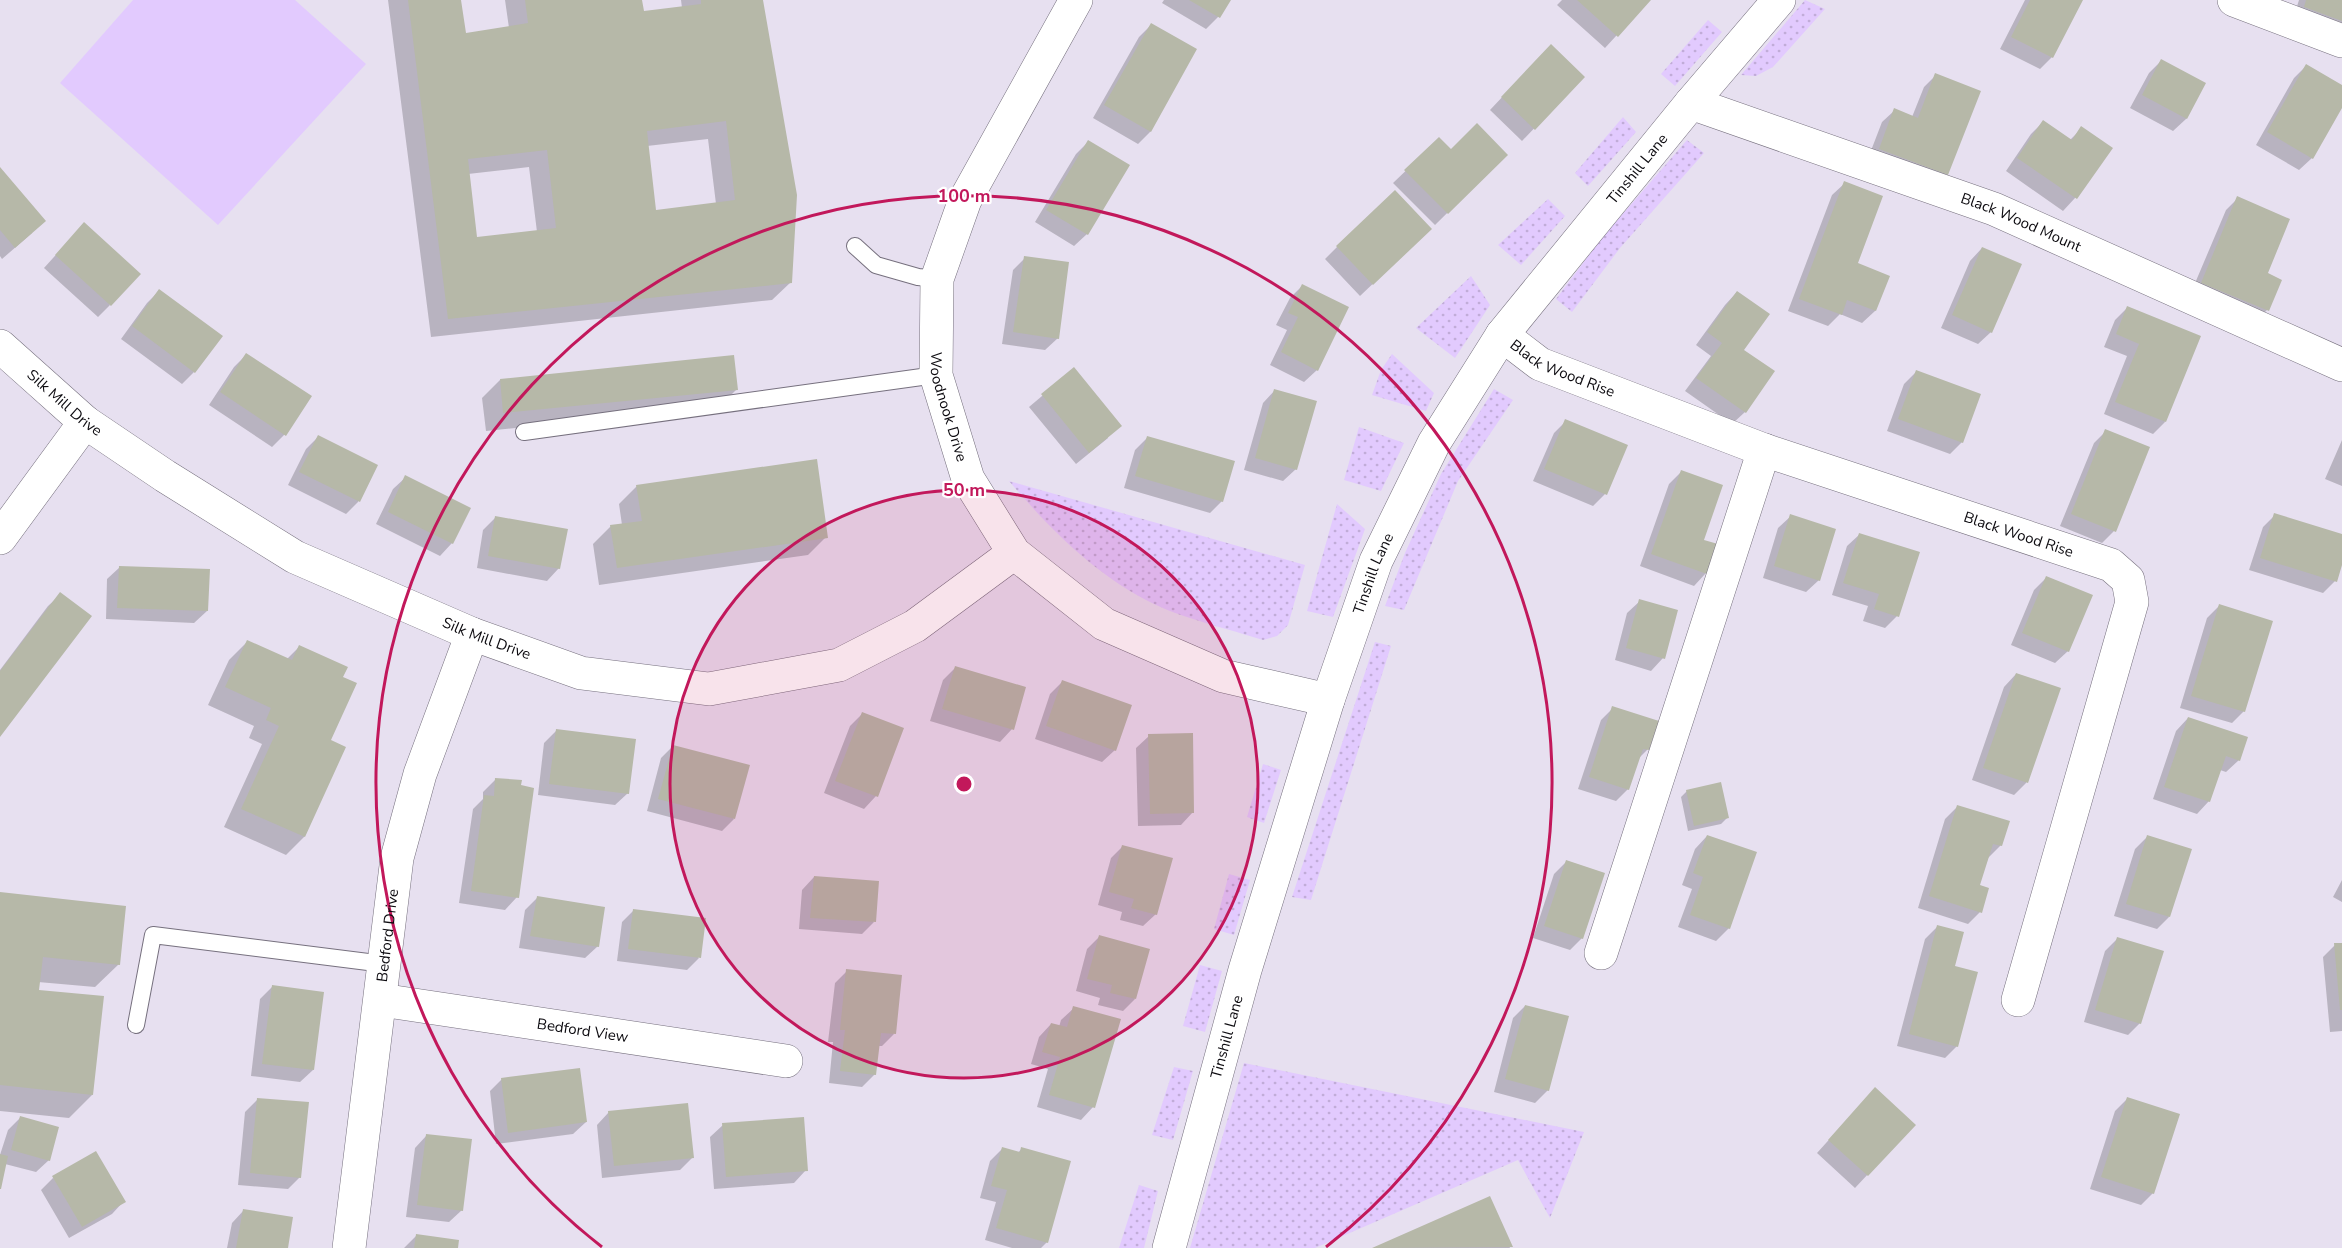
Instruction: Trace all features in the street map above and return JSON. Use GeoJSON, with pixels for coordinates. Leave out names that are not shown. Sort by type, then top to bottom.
{"type":"FeatureCollection","features":[{"type":"Feature","properties":{"kind":"street","name":"Woodnook Drive"},"geometry":{"type":"LineString","coordinates":[[1076,0],[965,200],[937,279],[936,375],[968,479],[1014,553],[1104,624],[1223,676],[1328,700]]}},
{"type":"Feature","properties":{"kind":"street","name":"Tinshill Lane"},"geometry":{"type":"LineString","coordinates":[[1168,1248],[1245,970],[1328,700],[1376,561],[1434,442],[1502,335],[1691,103],[1779,0]]}},
{"type":"Feature","properties":{"kind":"street"},"geometry":{"type":"LineString","coordinates":[[2234,0],[2342,41]]}},
{"type":"Feature","properties":{"kind":"street","name":"Black Wood Mount"},"geometry":{"type":"LineString","coordinates":[[1691,103],[1994,208],[2342,366]]}},
{"type":"Feature","properties":{"kind":"street","name":"Black Wood Rise"},"geometry":{"type":"LineString","coordinates":[[1502,335],[1540,364],[1764,450],[2111,565],[2128,580],[2132,602],[2018,999]]}},
{"type":"Feature","properties":{"kind":"street","name":"Silk Mill Drive"},"geometry":{"type":"LineString","coordinates":[[0,346],[85,422],[165,476],[295,557],[472,634],[581,673],[709,689],[839,665],[915,626],[1014,553]]}},
{"type":"Feature","properties":{"kind":"street"},"geometry":{"type":"LineString","coordinates":[[0,538],[85,422]]}},
{"type":"Feature","properties":{"kind":"street"},"geometry":{"type":"LineString","coordinates":[[1601,953],[1764,450]]}},
{"type":"Feature","properties":{"kind":"street","name":"Bedford Drive"},"geometry":{"type":"LineString","coordinates":[[349,1248],[398,858],[420,774],[472,634]]}},
{"type":"Feature","properties":{"kind":"street","name":"Bedford View"},"geometry":{"type":"LineString","coordinates":[[381,1000],[786,1061]]}},
{"type":"Feature","properties":{"kind":"lane"},"geometry":{"type":"LineString","coordinates":[[855,246],[876,265],[918,277],[937,279]]}},
{"type":"Feature","properties":{"kind":"lane"},"geometry":{"type":"LineString","coordinates":[[525,432],[936,375]]}},
{"type":"Feature","properties":{"kind":"lane"},"geometry":{"type":"LineString","coordinates":[[136,1025],[153,936],[384,964]]}},
{"type":"Feature","properties":{"kind":"shaded area"},"geometry":{"type":"Polygon","coordinates":[[[133,0],[295,0],[366,64],[218,225],[60,83],[133,0]]]}},
{"type":"Feature","properties":{"kind":"shaded area"},"geometry":{"type":"Polygon","coordinates":[[[1805,0],[1825,9],[1773,67],[1756,76],[1741,75],[1805,0]]]}},
{"type":"Feature","properties":{"kind":"shaded area"},"geometry":{"type":"Polygon","coordinates":[[[1708,20],[1722,32],[1675,86],[1661,74],[1708,20]]]}},
{"type":"Feature","properties":{"kind":"shaded area"},"geometry":{"type":"Polygon","coordinates":[[[1623,117],[1636,132],[1588,186],[1575,173],[1623,117]]]}},
{"type":"Feature","properties":{"kind":"shaded area"},"geometry":{"type":"Polygon","coordinates":[[[1687,140],[1704,153],[1620,248],[1572,312],[1556,299],[1602,238],[1687,140]]]}},
{"type":"Feature","properties":{"kind":"shaded area"},"geometry":{"type":"Polygon","coordinates":[[[1548,199],[1565,216],[1521,265],[1498,245],[1548,199]]]}},
{"type":"Feature","properties":{"kind":"shaded area"},"geometry":{"type":"Polygon","coordinates":[[[1471,276],[1490,305],[1455,358],[1416,328],[1471,276]]]}},
{"type":"Feature","properties":{"kind":"shaded area"},"geometry":{"type":"Polygon","coordinates":[[[1392,354],[1434,393],[1426,411],[1372,395],[1381,370],[1392,354]]]}},
{"type":"Feature","properties":{"kind":"shaded area"},"geometry":{"type":"Polygon","coordinates":[[[1494,389],[1513,400],[1458,481],[1404,610],[1385,606],[1405,553],[1441,474],[1494,389]]]}},
{"type":"Feature","properties":{"kind":"shaded area"},"geometry":{"type":"Polygon","coordinates":[[[1359,427],[1404,443],[1381,491],[1344,480],[1359,427]]]}},
{"type":"Feature","properties":{"kind":"shaded area"},"geometry":{"type":"Polygon","coordinates":[[[1009,481],[1305,565],[1288,625],[1277,636],[1263,640],[1193,619],[1154,604],[1112,579],[1075,550],[1009,481]]]}},
{"type":"Feature","properties":{"kind":"shaded area"},"geometry":{"type":"Polygon","coordinates":[[[1337,504],[1365,529],[1333,617],[1307,611],[1337,504]]]}},
{"type":"Feature","properties":{"kind":"shaded area"},"geometry":{"type":"Polygon","coordinates":[[[1375,642],[1391,646],[1311,900],[1292,897],[1375,642]]]}},
{"type":"Feature","properties":{"kind":"shaded area"},"geometry":{"type":"Polygon","coordinates":[[[1263,764],[1281,770],[1264,823],[1247,817],[1263,764]]]}},
{"type":"Feature","properties":{"kind":"shaded area"},"geometry":{"type":"Polygon","coordinates":[[[1229,874],[1250,880],[1234,935],[1214,929],[1229,874]]]}},
{"type":"Feature","properties":{"kind":"shaded area"},"geometry":{"type":"Polygon","coordinates":[[[1200,965],[1222,971],[1205,1032],[1183,1026],[1200,965]]]}},
{"type":"Feature","properties":{"kind":"shaded area"},"geometry":{"type":"Polygon","coordinates":[[[1244,1063],[1584,1132],[1550,1218],[1518,1160],[1315,1248],[1190,1248],[1244,1063]]]}},
{"type":"Feature","properties":{"kind":"shaded area"},"geometry":{"type":"Polygon","coordinates":[[[1174,1067],[1193,1071],[1173,1140],[1152,1135],[1174,1067]]]}},
{"type":"Feature","properties":{"kind":"shaded area"},"geometry":{"type":"Polygon","coordinates":[[[1139,1185],[1158,1191],[1144,1248],[1119,1248],[1139,1185]]]}},
{"type":"Feature","properties":{"kind":"building"},"geometry":{"type":"Polygon","coordinates":[[[408,0],[461,0],[466,33],[528,23],[525,0],[642,0],[644,11],[701,4],[701,0],[763,0],[797,195],[792,283],[448,319],[408,0]],[[726,121],[647,131],[656,210],[735,200],[726,121]],[[547,150],[468,159],[477,237],[556,228],[547,150]]]}},
{"type":"Feature","properties":{"kind":"building"},"geometry":{"type":"Polygon","coordinates":[[[1189,0],[1231,0],[1220,18],[1189,0]]]}},
{"type":"Feature","properties":{"kind":"building"},"geometry":{"type":"Polygon","coordinates":[[[1577,0],[1651,0],[1618,37],[1577,0]]]}},
{"type":"Feature","properties":{"kind":"building"},"geometry":{"type":"Polygon","coordinates":[[[2030,0],[2083,0],[2053,58],[2011,37],[2030,0]]]}},
{"type":"Feature","properties":{"kind":"building"},"geometry":{"type":"Polygon","coordinates":[[[2306,0],[2342,0],[2342,21],[2304,7],[2306,0]]]}},
{"type":"Feature","properties":{"kind":"building"},"geometry":{"type":"Polygon","coordinates":[[[1151,23],[1197,49],[1151,132],[1104,105],[1151,23]]]}},
{"type":"Feature","properties":{"kind":"building"},"geometry":{"type":"Polygon","coordinates":[[[1551,44],[1585,77],[1535,130],[1501,97],[1551,44]]]}},
{"type":"Feature","properties":{"kind":"building"},"geometry":{"type":"Polygon","coordinates":[[[2161,59],[2206,83],[2187,119],[2142,95],[2161,59]]]}},
{"type":"Feature","properties":{"kind":"building"},"geometry":{"type":"Polygon","coordinates":[[[2306,64],[2342,85],[2342,108],[2313,159],[2267,132],[2306,64]]]}},
{"type":"Feature","properties":{"kind":"building"},"geometry":{"type":"Polygon","coordinates":[[[1935,73],[1981,91],[1948,175],[1879,149],[1894,108],[1918,118],[1935,73]]]}},
{"type":"Feature","properties":{"kind":"building"},"geometry":{"type":"Polygon","coordinates":[[[2043,120],[2072,140],[2081,126],[2113,148],[2077,199],[2017,158],[2043,120]]]}},
{"type":"Feature","properties":{"kind":"building"},"geometry":{"type":"Polygon","coordinates":[[[1477,123],[1508,155],[1448,214],[1404,170],[1439,137],[1451,149],[1477,123]]]}},
{"type":"Feature","properties":{"kind":"building"},"geometry":{"type":"Polygon","coordinates":[[[1088,140],[1130,165],[1088,235],[1046,210],[1088,140]]]}},
{"type":"Feature","properties":{"kind":"building"},"geometry":{"type":"Polygon","coordinates":[[[0,167],[46,221],[15,248],[0,230],[0,167]]]}},
{"type":"Feature","properties":{"kind":"building"},"geometry":{"type":"Polygon","coordinates":[[[1844,181],[1883,196],[1858,263],[1890,276],[1876,311],[1847,300],[1842,315],[1799,299],[1844,181]]]}},
{"type":"Feature","properties":{"kind":"building"},"geometry":{"type":"Polygon","coordinates":[[[1395,190],[1432,229],[1373,285],[1336,246],[1395,190]]]}},
{"type":"Feature","properties":{"kind":"building"},"geometry":{"type":"Polygon","coordinates":[[[2237,196],[2290,219],[2268,273],[2282,280],[2269,311],[2201,283],[2237,196]]]}},
{"type":"Feature","properties":{"kind":"building"},"geometry":{"type":"Polygon","coordinates":[[[84,222],[141,274],[111,306],[55,255],[84,222]]]}},
{"type":"Feature","properties":{"kind":"building"},"geometry":{"type":"Polygon","coordinates":[[[1982,247],[2022,264],[1992,333],[1952,315],[1982,247]]]}},
{"type":"Feature","properties":{"kind":"building"},"geometry":{"type":"Polygon","coordinates":[[[1024,256],[1069,262],[1059,339],[1013,332],[1024,256]]]}},
{"type":"Feature","properties":{"kind":"building"},"geometry":{"type":"Polygon","coordinates":[[[1302,284],[1349,307],[1318,371],[1281,352],[1298,317],[1288,313],[1302,284]]]}},
{"type":"Feature","properties":{"kind":"building"},"geometry":{"type":"Polygon","coordinates":[[[159,289],[223,336],[195,373],[132,326],[159,289]]]}},
{"type":"Feature","properties":{"kind":"building"},"geometry":{"type":"Polygon","coordinates":[[[1737,291],[1770,314],[1744,350],[1775,371],[1746,413],[1696,378],[1722,343],[1707,332],[1737,291]]]}},
{"type":"Feature","properties":{"kind":"building"},"geometry":{"type":"Polygon","coordinates":[[[2127,306],[2201,336],[2166,422],[2115,402],[2139,344],[2116,334],[2127,306]]]}},
{"type":"Feature","properties":{"kind":"building"},"geometry":{"type":"Polygon","coordinates":[[[246,353],[312,396],[286,436],[220,392],[246,353]]]}},
{"type":"Feature","properties":{"kind":"building"},"geometry":{"type":"Polygon","coordinates":[[[734,355],[738,390],[503,413],[500,379],[734,355]]]}},
{"type":"Feature","properties":{"kind":"building"},"geometry":{"type":"Polygon","coordinates":[[[1074,367],[1122,426],[1089,453],[1041,394],[1074,367]]]}},
{"type":"Feature","properties":{"kind":"building"},"geometry":{"type":"Polygon","coordinates":[[[1916,370],[1981,394],[1963,443],[1898,419],[1916,370]]]}},
{"type":"Feature","properties":{"kind":"building"},"geometry":{"type":"Polygon","coordinates":[[[1274,389],[1317,401],[1297,470],[1255,458],[1274,389]]]}},
{"type":"Feature","properties":{"kind":"building"},"geometry":{"type":"Polygon","coordinates":[[[1565,419],[1628,445],[1607,495],[1544,469],[1565,419]]]}},
{"type":"Feature","properties":{"kind":"building"},"geometry":{"type":"Polygon","coordinates":[[[2105,429],[2150,447],[2116,532],[2071,514],[2105,429]]]}},
{"type":"Feature","properties":{"kind":"building"},"geometry":{"type":"Polygon","coordinates":[[[318,435],[378,465],[360,502],[299,472],[318,435]]]}},
{"type":"Feature","properties":{"kind":"building"},"geometry":{"type":"Polygon","coordinates":[[[1147,436],[1235,461],[1223,502],[1135,476],[1147,436]]]}},
{"type":"Feature","properties":{"kind":"building"},"geometry":{"type":"Polygon","coordinates":[[[817,459],[828,538],[617,568],[610,525],[642,521],[636,485],[817,459]]]}},
{"type":"Feature","properties":{"kind":"building"},"geometry":{"type":"Polygon","coordinates":[[[1681,470],[1723,485],[1704,540],[1718,544],[1707,574],[1651,554],[1681,470]]]}},
{"type":"Feature","properties":{"kind":"building"},"geometry":{"type":"Polygon","coordinates":[[[405,475],[471,508],[453,544],[388,512],[405,475]]]}},
{"type":"Feature","properties":{"kind":"building"},"geometry":{"type":"Polygon","coordinates":[[[2274,513],[2342,534],[2342,565],[2337,582],[2260,558],[2274,513]]]}},
{"type":"Feature","properties":{"kind":"building"},"geometry":{"type":"Polygon","coordinates":[[[1790,514],[1836,529],[1820,581],[1774,566],[1790,514]]]}},
{"type":"Feature","properties":{"kind":"building"},"geometry":{"type":"Polygon","coordinates":[[[495,516],[568,529],[560,569],[488,556],[495,516]]]}},
{"type":"Feature","properties":{"kind":"building"},"geometry":{"type":"Polygon","coordinates":[[[1859,533],[1920,552],[1899,617],[1874,609],[1879,594],[1843,583],[1859,533]]]}},
{"type":"Feature","properties":{"kind":"building"},"geometry":{"type":"Polygon","coordinates":[[[119,566],[210,569],[208,611],[117,608],[119,566]]]}},
{"type":"Feature","properties":{"kind":"building"},"geometry":{"type":"Polygon","coordinates":[[[2046,576],[2093,595],[2069,652],[2022,633],[2046,576]]]}},
{"type":"Feature","properties":{"kind":"building"},"geometry":{"type":"Polygon","coordinates":[[[60,592],[92,616],[0,737],[0,671],[60,592]]]}},
{"type":"Feature","properties":{"kind":"building"},"geometry":{"type":"Polygon","coordinates":[[[1639,599],[1678,610],[1665,659],[1626,648],[1639,599]]]}},
{"type":"Feature","properties":{"kind":"building"},"geometry":{"type":"Polygon","coordinates":[[[2219,604],[2273,621],[2245,712],[2191,696],[2219,604]]]}},
{"type":"Feature","properties":{"kind":"building"},"geometry":{"type":"Polygon","coordinates":[[[247,640],[292,660],[299,645],[348,667],[343,677],[357,683],[331,740],[346,747],[305,837],[241,809],[279,726],[266,720],[271,708],[225,687],[247,640]]]}},
{"type":"Feature","properties":{"kind":"building"},"geometry":{"type":"Polygon","coordinates":[[[955,666],[1026,687],[1014,730],[942,709],[955,666]]]}},
{"type":"Feature","properties":{"kind":"building"},"geometry":{"type":"Polygon","coordinates":[[[2016,673],[2061,688],[2028,783],[1983,768],[2016,673]]]}},
{"type":"Feature","properties":{"kind":"building"},"geometry":{"type":"Polygon","coordinates":[[[1062,680],[1132,705],[1116,751],[1046,726],[1062,680]]]}},
{"type":"Feature","properties":{"kind":"building"},"geometry":{"type":"Polygon","coordinates":[[[1612,706],[1659,721],[1649,750],[1643,749],[1629,790],[1589,777],[1612,706]]]}},
{"type":"Feature","properties":{"kind":"building"},"geometry":{"type":"Polygon","coordinates":[[[862,712],[904,728],[878,797],[835,781],[862,712]]]}},
{"type":"Feature","properties":{"kind":"building"},"geometry":{"type":"Polygon","coordinates":[[[2188,717],[2248,737],[2240,761],[2226,756],[2210,802],[2164,787],[2188,717]]]}},
{"type":"Feature","properties":{"kind":"building"},"geometry":{"type":"Polygon","coordinates":[[[556,729],[636,739],[629,794],[549,784],[556,729]]]}},
{"type":"Feature","properties":{"kind":"building"},"geometry":{"type":"Polygon","coordinates":[[[1193,733],[1194,813],[1150,814],[1148,734],[1193,733]]]}},
{"type":"Feature","properties":{"kind":"building"},"geometry":{"type":"Polygon","coordinates":[[[673,745],[750,765],[735,819],[658,799],[673,745]]]}},
{"type":"Feature","properties":{"kind":"building"},"geometry":{"type":"Polygon","coordinates":[[[495,778],[522,780],[521,785],[534,788],[519,898],[471,891],[484,795],[494,796],[495,778]]]}},
{"type":"Feature","properties":{"kind":"building"},"geometry":{"type":"Polygon","coordinates":[[[1721,782],[1729,818],[1694,826],[1686,790],[1721,782]]]}},
{"type":"Feature","properties":{"kind":"building"},"geometry":{"type":"Polygon","coordinates":[[[1957,805],[2010,821],[2002,846],[1993,844],[1980,885],[1989,888],[1982,913],[1929,896],[1957,805]]]}},
{"type":"Feature","properties":{"kind":"building"},"geometry":{"type":"Polygon","coordinates":[[[1707,835],[1757,852],[1730,929],[1690,915],[1703,877],[1693,873],[1707,835]]]}},
{"type":"Feature","properties":{"kind":"building"},"geometry":{"type":"Polygon","coordinates":[[[2147,835],[2192,849],[2170,917],[2126,904],[2147,835]]]}},
{"type":"Feature","properties":{"kind":"building"},"geometry":{"type":"Polygon","coordinates":[[[1122,845],[1173,858],[1157,915],[1131,908],[1134,899],[1109,892],[1122,845]]]}},
{"type":"Feature","properties":{"kind":"building"},"geometry":{"type":"Polygon","coordinates":[[[1566,860],[1605,873],[1583,939],[1544,926],[1566,860]]]}},
{"type":"Feature","properties":{"kind":"building"},"geometry":{"type":"Polygon","coordinates":[[[814,876],[879,881],[876,922],[810,918],[814,876]]]}},
{"type":"Feature","properties":{"kind":"building"},"geometry":{"type":"Polygon","coordinates":[[[0,892],[126,906],[120,965],[43,957],[39,990],[104,996],[93,1095],[0,1085],[0,892]]]}},
{"type":"Feature","properties":{"kind":"building"},"geometry":{"type":"Polygon","coordinates":[[[537,896],[605,907],[599,947],[530,936],[537,896]]]}},
{"type":"Feature","properties":{"kind":"building"},"geometry":{"type":"Polygon","coordinates":[[[633,909],[706,918],[701,958],[628,949],[633,909]]]}},
{"type":"Feature","properties":{"kind":"building"},"geometry":{"type":"Polygon","coordinates":[[[1937,925],[1964,932],[1955,966],[1978,972],[1958,1047],[1909,1034],[1937,925]]]}},
{"type":"Feature","properties":{"kind":"building"},"geometry":{"type":"Polygon","coordinates":[[[1099,935],[1150,949],[1136,999],[1110,993],[1112,985],[1087,979],[1099,935]]]}},
{"type":"Feature","properties":{"kind":"building"},"geometry":{"type":"Polygon","coordinates":[[[2117,937],[2164,951],[2141,1024],[2095,1010],[2117,937]]]}},
{"type":"Feature","properties":{"kind":"building"},"geometry":{"type":"Polygon","coordinates":[[[2334,943],[2342,943],[2342,1010],[2340,1010],[2334,943]]]}},
{"type":"Feature","properties":{"kind":"building"},"geometry":{"type":"Polygon","coordinates":[[[846,969],[902,975],[896,1034],[881,1033],[876,1075],[840,1071],[845,1030],[840,1030],[846,969]]]}},
{"type":"Feature","properties":{"kind":"building"},"geometry":{"type":"Polygon","coordinates":[[[272,985],[324,992],[314,1070],[262,1064],[272,985]]]}},
{"type":"Feature","properties":{"kind":"building"},"geometry":{"type":"Polygon","coordinates":[[[1525,1005],[1569,1016],[1549,1091],[1505,1079],[1525,1005]]]}},
{"type":"Feature","properties":{"kind":"building"},"geometry":{"type":"Polygon","coordinates":[[[1073,1006],[1121,1019],[1095,1108],[1049,1095],[1060,1057],[1042,1052],[1051,1023],[1067,1027],[1073,1006]]]}},
{"type":"Feature","properties":{"kind":"building"},"geometry":{"type":"Polygon","coordinates":[[[580,1068],[587,1122],[508,1133],[501,1078],[580,1068]]]}},
{"type":"Feature","properties":{"kind":"building"},"geometry":{"type":"Polygon","coordinates":[[[1875,1087],[1916,1125],[1868,1176],[1828,1140],[1875,1087]]]}},
{"type":"Feature","properties":{"kind":"building"},"geometry":{"type":"Polygon","coordinates":[[[2127,1097],[2180,1114],[2154,1194],[2101,1177],[2127,1097]]]}},
{"type":"Feature","properties":{"kind":"building"},"geometry":{"type":"Polygon","coordinates":[[[257,1098],[309,1102],[301,1178],[250,1173],[257,1098]]]}},
{"type":"Feature","properties":{"kind":"building"},"geometry":{"type":"Polygon","coordinates":[[[688,1103],[694,1158],[614,1166],[608,1111],[688,1103]]]}},
{"type":"Feature","properties":{"kind":"building"},"geometry":{"type":"Polygon","coordinates":[[[20,1116],[59,1127],[50,1161],[11,1150],[20,1116]]]}},
{"type":"Feature","properties":{"kind":"building"},"geometry":{"type":"Polygon","coordinates":[[[804,1117],[808,1171],[726,1177],[722,1123],[804,1117]]]}},
{"type":"Feature","properties":{"kind":"building"},"geometry":{"type":"Polygon","coordinates":[[[426,1134],[472,1139],[463,1211],[417,1205],[426,1134]]]}},
{"type":"Feature","properties":{"kind":"building"},"geometry":{"type":"Polygon","coordinates":[[[1002,1147],[1020,1152],[1021,1147],[1071,1161],[1048,1243],[996,1228],[1007,1190],[991,1186],[1002,1147]]]}},
{"type":"Feature","properties":{"kind":"building"},"geometry":{"type":"Polygon","coordinates":[[[96,1151],[126,1202],[82,1227],[52,1176],[96,1151]]]}},
{"type":"Feature","properties":{"kind":"building"},"geometry":{"type":"Polygon","coordinates":[[[0,1154],[8,1156],[1,1189],[0,1189],[0,1154]]]}},
{"type":"Feature","properties":{"kind":"building"},"geometry":{"type":"Polygon","coordinates":[[[1490,1196],[1513,1247],[1372,1248],[1490,1196]]]}},
{"type":"Feature","properties":{"kind":"building"},"geometry":{"type":"Polygon","coordinates":[[[243,1209],[293,1217],[288,1248],[236,1248],[243,1209]]]}},
{"type":"Feature","properties":{"kind":"building"},"geometry":{"type":"Polygon","coordinates":[[[416,1234],[459,1240],[458,1248],[414,1248],[416,1234]]]}}]}
